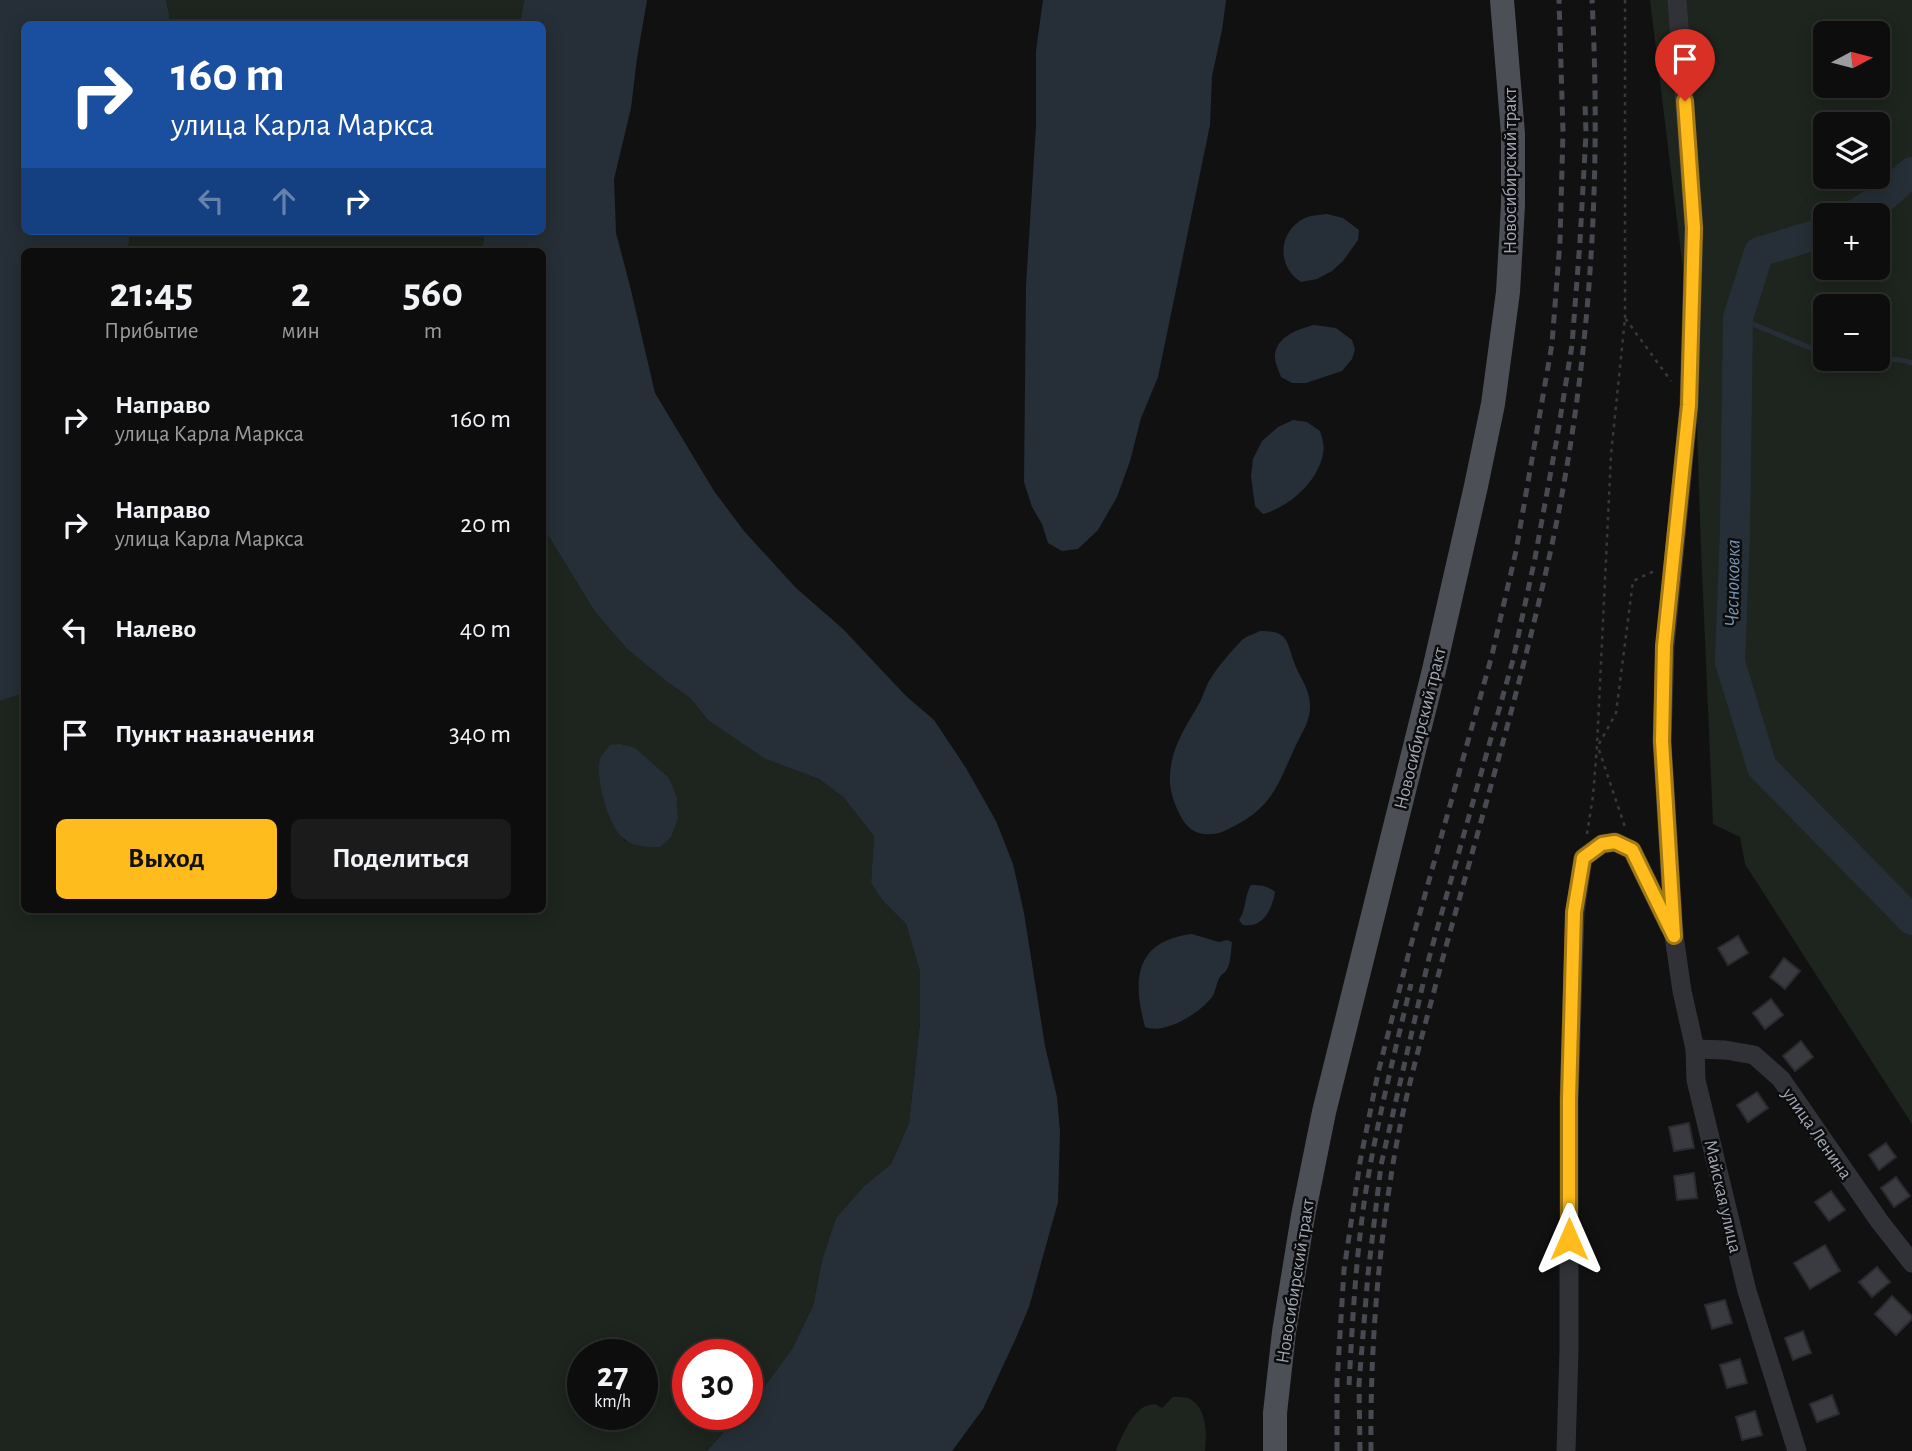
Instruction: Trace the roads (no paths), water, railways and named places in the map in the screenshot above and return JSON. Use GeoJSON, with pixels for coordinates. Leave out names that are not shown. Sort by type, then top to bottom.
{"type":"FeatureCollection","features":[{"type":"Feature","properties":{"kind":"main road","name":"Новосибирский тракт"},"geometry":{"type":"LineString","coordinates":[[1275,1451],[1275,1413],[1284,1332],[1324,1112],[1434,670],[1493,404],[1508,292],[1513,205],[1513,134],[1502,0]]}},
{"type":"Feature","properties":{"kind":"street"},"geometry":{"type":"LineString","coordinates":[[1674,936],[1662,741],[1664,646],[1689,405],[1694,228],[1677,0]]}},
{"type":"Feature","properties":{"kind":"street"},"geometry":{"type":"LineString","coordinates":[[1566,1451],[1569,1350],[1569,1100],[1574,912],[1583,858],[1602,844],[1615,842],[1632,850],[1674,936]]}},
{"type":"Feature","properties":{"kind":"street","name":"Майская улица"},"geometry":{"type":"LineString","coordinates":[[1674,936],[1682,992],[1695,1049],[1696,1080],[1746,1291],[1797,1451]]}},
{"type":"Feature","properties":{"kind":"street","name":"улица Ленина"},"geometry":{"type":"LineString","coordinates":[[1695,1049],[1754,1055],[1781,1079],[1880,1222],[1912,1263]]}},
{"type":"Feature","properties":{"kind":"waterway","name":"Чесноковка"},"geometry":{"type":"LineString","coordinates":[[1874,203],[1912,172]]}},
{"type":"Feature","properties":{"kind":"waterway","name":"Чесноковка"},"geometry":{"type":"LineString","coordinates":[[1813,236],[1759,252],[1738,318],[1730,662],[1762,767],[1912,920]]}},
{"type":"Feature","properties":{"kind":"waterway"},"geometry":{"type":"LineString","coordinates":[[1738,318],[1813,349]]}},
{"type":"Feature","properties":{"kind":"waterway"},"geometry":{"type":"LineString","coordinates":[[1890,360],[1912,363]]}},
{"type":"Feature","properties":{"kind":"railway"},"geometry":{"type":"LineString","coordinates":[[1337,1451],[1337,1382],[1344,1270],[1360,1162],[1378,1073],[1409,952],[1492,655],[1516,551],[1552,344],[1560,241],[1563,132],[1559,0]]}},
{"type":"Feature","properties":{"kind":"railway"},"geometry":{"type":"LineString","coordinates":[[1371,1451],[1376,1310],[1382,1240],[1397,1144],[1421,1039],[1535,617],[1573,427],[1589,285],[1593,214],[1595,71],[1592,0]]}},
{"type":"Feature","properties":{"kind":"railway"},"geometry":{"type":"LineString","coordinates":[[1360,1451],[1359,1384],[1381,1165],[1429,958],[1513,660],[1557,438],[1572,345],[1586,134],[1585,103]]}},
{"type":"Feature","properties":{"kind":"railway"},"geometry":{"type":"LineString","coordinates":[[1349,1385],[1356,1273],[1366,1189],[1411,984]]}}]}
